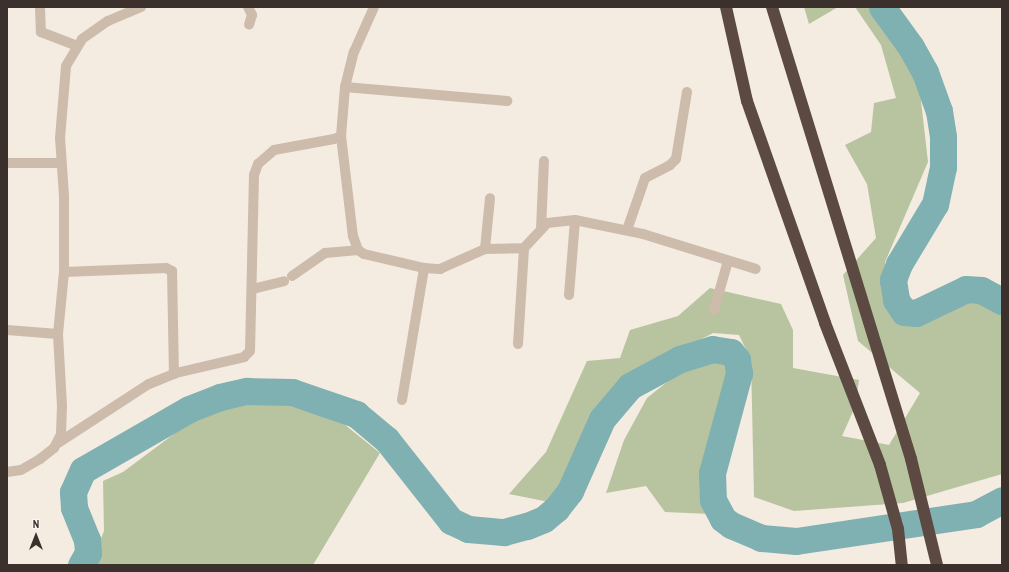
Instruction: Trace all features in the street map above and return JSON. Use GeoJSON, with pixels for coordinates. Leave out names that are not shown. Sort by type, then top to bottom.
{"type":"FeatureCollection","features":[{"type":"Feature","properties":{"kind":"highway"},"geometry":{"type":"LineString","coordinates":[[726,7],[747,101],[825,323],[880,465],[898,529],[902,565]]}},
{"type":"Feature","properties":{"kind":"highway"},"geometry":{"type":"LineString","coordinates":[[772,7],[910,459],[937,564]]}},
{"type":"Feature","properties":{"kind":"street"},"geometry":{"type":"LineString","coordinates":[[40,7],[41,32],[77,46]]}},
{"type":"Feature","properties":{"kind":"street"},"geometry":{"type":"LineString","coordinates":[[58,443],[62,406],[58,334],[64,272],[64,196],[60,163],[61,109],[66,66],[82,39],[108,21],[141,7]]}},
{"type":"Feature","properties":{"kind":"street"},"geometry":{"type":"LineString","coordinates":[[248,7],[252,15],[249,25]]}},
{"type":"Feature","properties":{"kind":"street"},"geometry":{"type":"LineString","coordinates":[[374,7],[354,52],[345,87],[341,136],[352,236],[358,250],[364,254],[424,268],[448,267],[485,249],[524,248]]}},
{"type":"Feature","properties":{"kind":"street"},"geometry":{"type":"LineString","coordinates":[[345,87],[507,101]]}},
{"type":"Feature","properties":{"kind":"street"},"geometry":{"type":"LineString","coordinates":[[627,230],[645,178],[670,165],[676,159],[687,92]]}},
{"type":"Feature","properties":{"kind":"street"},"geometry":{"type":"LineString","coordinates":[[7,472],[21,470],[130,394],[174,374],[248,355],[251,346],[253,289],[254,175],[258,164],[274,150],[334,139],[341,136]]}},
{"type":"Feature","properties":{"kind":"street"},"geometry":{"type":"LineString","coordinates":[[541,229],[544,161]]}},
{"type":"Feature","properties":{"kind":"street"},"geometry":{"type":"LineString","coordinates":[[7,163],[60,163]]}},
{"type":"Feature","properties":{"kind":"street"},"geometry":{"type":"LineString","coordinates":[[485,249],[490,198]]}},
{"type":"Feature","properties":{"kind":"street"},"geometry":{"type":"LineString","coordinates":[[569,295],[575,220]]}},
{"type":"Feature","properties":{"kind":"street"},"geometry":{"type":"LineString","coordinates":[[518,344],[524,248],[541,229],[553,221],[575,220],[627,230],[756,268]]}},
{"type":"Feature","properties":{"kind":"street"},"geometry":{"type":"LineString","coordinates":[[253,289],[288,278],[325,253],[358,250]]}},
{"type":"Feature","properties":{"kind":"street"},"geometry":{"type":"LineString","coordinates":[[714,310],[728,261]]}},
{"type":"Feature","properties":{"kind":"street"},"geometry":{"type":"LineString","coordinates":[[64,272],[166,268],[172,271],[174,374]]}},
{"type":"Feature","properties":{"kind":"street"},"geometry":{"type":"LineString","coordinates":[[402,400],[424,268]]}},
{"type":"Feature","properties":{"kind":"street"},"geometry":{"type":"LineString","coordinates":[[7,330],[58,334]]}},
{"type":"Feature","properties":{"kind":"green space"},"geometry":{"type":"Polygon","coordinates":[[[804,7],[838,7],[809,24],[804,7]]]}},
{"type":"Feature","properties":{"kind":"green space"},"geometry":{"type":"Polygon","coordinates":[[[855,7],[887,7],[916,57],[928,162],[885,262],[888,287],[905,309],[932,317],[981,295],[1002,303],[1002,474],[903,503],[794,511],[754,497],[751,360],[739,335],[713,333],[640,372],[571,487],[549,502],[509,494],[546,452],[587,361],[620,358],[630,330],[678,316],[710,288],[781,304],[793,330],[793,368],[859,380],[855,407],[842,436],[889,445],[920,393],[858,341],[843,275],[876,238],[867,184],[845,145],[871,132],[874,103],[896,98],[881,45],[855,7]]]}},
{"type":"Feature","properties":{"kind":"green space"},"geometry":{"type":"Polygon","coordinates":[[[718,354],[736,367],[732,400],[713,461],[710,514],[665,512],[646,486],[606,493],[624,440],[647,398],[693,361],[718,354]]]}},
{"type":"Feature","properties":{"kind":"green space"},"geometry":{"type":"Polygon","coordinates":[[[259,398],[319,404],[380,453],[313,565],[86,565],[92,561],[104,531],[103,481],[123,472],[190,422],[259,398]]]}},
{"type":"Feature","properties":{"kind":"waterway"},"geometry":{"type":"LineString","coordinates":[[882,7],[911,47],[925,72],[939,111],[943,137],[943,167],[935,204],[899,264],[893,280],[896,300],[904,312],[916,313],[966,289],[981,290],[1002,301]]}},
{"type":"Feature","properties":{"kind":"waterway"},"geometry":{"type":"LineString","coordinates":[[81,565],[88,553],[87,540],[74,507],[73,492],[83,470],[189,409],[220,397],[247,391],[292,392],[356,414],[387,440],[451,521],[468,529],[504,532],[527,526],[544,519],[556,509],[570,491],[602,419],[630,386],[680,359],[712,349],[731,352],[737,360],[739,373],[712,473],[713,500],[723,519],[731,525],[761,538],[796,541],[976,514],[1002,500]]}}]}
